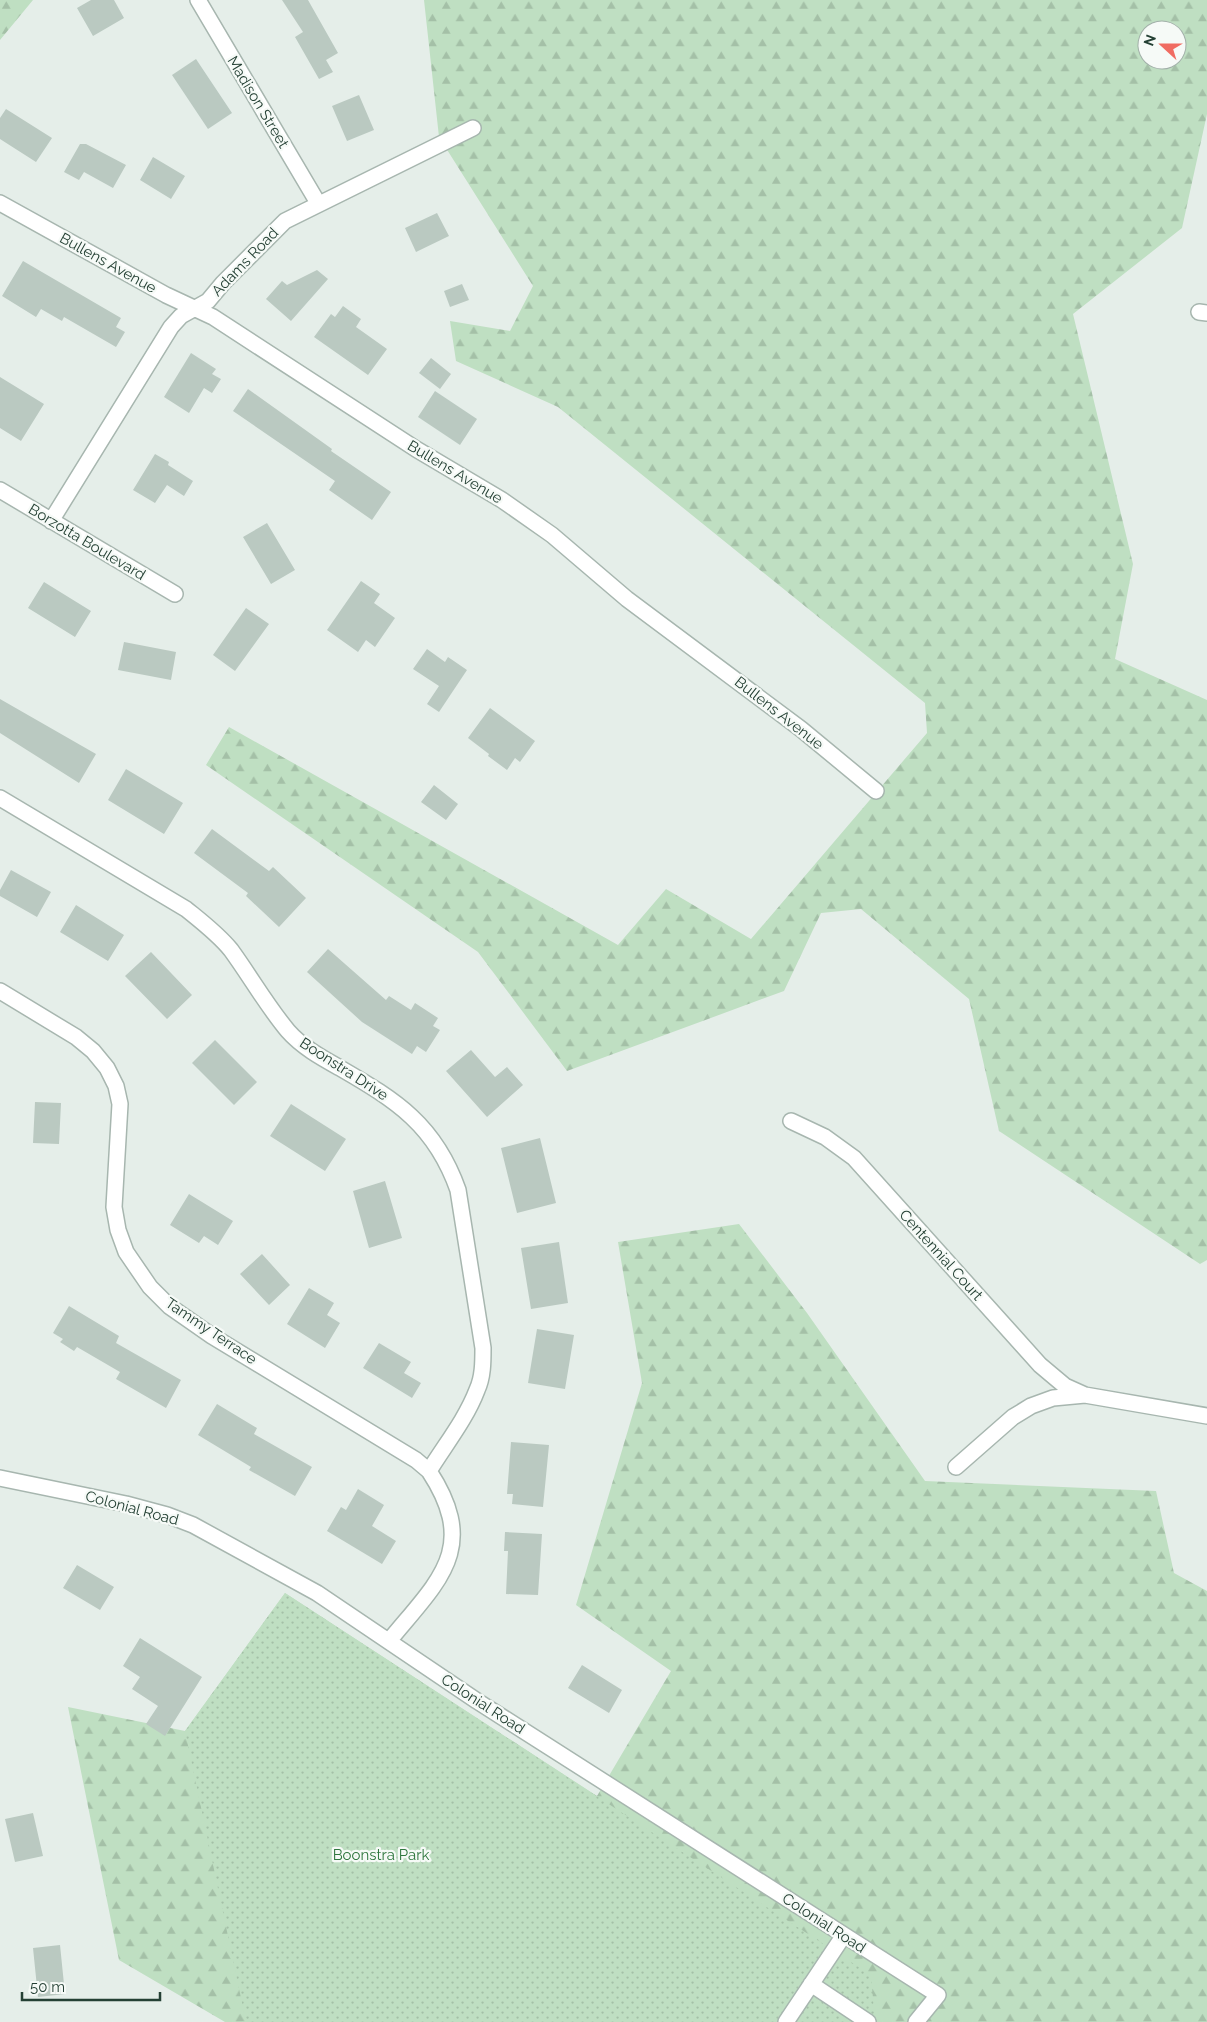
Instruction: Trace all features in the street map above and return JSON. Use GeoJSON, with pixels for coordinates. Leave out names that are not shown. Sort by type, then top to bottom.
{"type":"FeatureCollection","features":[{"type":"Feature","properties":{"kind":"street","name":"Madison Street"},"geometry":{"type":"LineString","coordinates":[[198,0],[318,203]]}},
{"type":"Feature","properties":{"kind":"street","name":"Adams Road"},"geometry":{"type":"LineString","coordinates":[[52,521],[171,327],[181,316],[208,301],[223,283],[285,221],[318,203],[473,128]]}},
{"type":"Feature","properties":{"kind":"street","name":"Bullens Avenue"},"geometry":{"type":"LineString","coordinates":[[0,203],[166,294],[213,317],[416,449],[502,500],[552,535],[628,599],[801,729],[876,791]]}},
{"type":"Feature","properties":{"kind":"street","name":"Borzotta Boulevard"},"geometry":{"type":"LineString","coordinates":[[0,490],[175,594]]}},
{"type":"Feature","properties":{"kind":"street","name":"Boonstra Drive"},"geometry":{"type":"LineString","coordinates":[[0,798],[194,915],[210,928],[229,949],[288,1032],[309,1050],[378,1090],[401,1106],[421,1125],[438,1146],[450,1168],[458,1190],[483,1348],[483,1369],[478,1389],[429,1471]]}},
{"type":"Feature","properties":{"kind":"street","name":"Tammy Terrace"},"geometry":{"type":"LineString","coordinates":[[0,991],[76,1037],[94,1051],[107,1068],[116,1086],[120,1104],[114,1207],[118,1230],[126,1252],[150,1287],[170,1306],[212,1336],[416,1460],[429,1471],[442,1490],[450,1511],[453,1531],[451,1551],[444,1570],[389,1641]]}},
{"type":"Feature","properties":{"kind":"street","name":"Centennial Court"},"geometry":{"type":"LineString","coordinates":[[791,1121],[825,1137],[854,1158],[1040,1365],[1064,1386],[1085,1395]]}},
{"type":"Feature","properties":{"kind":"street"},"geometry":{"type":"LineString","coordinates":[[956,1467],[1012,1417],[1031,1406],[1053,1398],[1085,1395],[1207,1416]]}},
{"type":"Feature","properties":{"kind":"street","name":"Colonial Road"},"geometry":{"type":"LineString","coordinates":[[0,1478],[126,1504],[167,1515],[193,1525],[317,1593],[477,1701],[938,1995],[916,2022]]}},
{"type":"Feature","properties":{"kind":"street"},"geometry":{"type":"LineString","coordinates":[[786,2022],[844,1935]]}},
{"type":"Feature","properties":{"kind":"street"},"geometry":{"type":"LineString","coordinates":[[811,1984],[868,2022]]}},
{"type":"Feature","properties":{"kind":"green space"},"geometry":{"type":"Polygon","coordinates":[[[0,0],[33,0],[0,40],[0,0]]]}},
{"type":"Feature","properties":{"kind":"green space"},"geometry":{"type":"Polygon","coordinates":[[[424,0],[1207,0],[1207,114],[1182,228],[1073,314],[1133,564],[1115,659],[1207,700],[1207,1260],[1200,1264],[999,1131],[969,999],[861,909],[821,913],[784,991],[567,1071],[478,952],[206,765],[229,727],[618,945],[666,889],[751,939],[927,733],[925,703],[558,407],[456,361],[450,321],[510,331],[533,286],[439,137],[424,0]]]}},
{"type":"Feature","properties":{"kind":"green space"},"geometry":{"type":"Polygon","coordinates":[[[739,1224],[807,1313],[925,1481],[1156,1491],[1174,1573],[1207,1591],[1207,2022],[225,2022],[119,1960],[68,1707],[185,1731],[285,1593],[597,1796],[671,1671],[576,1605],[642,1383],[618,1242],[739,1224]]]}},
{"type":"Feature","properties":{"kind":"green space","name":"Boonstra Park"},"geometry":{"type":"Polygon","coordinates":[[[285,1593],[871,1975],[875,2022],[246,2022],[185,1731],[285,1593]]]}},
{"type":"Feature","properties":{"kind":"building"},"geometry":{"type":"Polygon","coordinates":[[[91,0],[114,0],[124,18],[93,36],[77,8],[91,0]]]}},
{"type":"Feature","properties":{"kind":"building"},"geometry":{"type":"Polygon","coordinates":[[[282,0],[308,0],[338,53],[326,60],[333,72],[319,79],[295,37],[303,32],[282,0]]]}},
{"type":"Feature","properties":{"kind":"building"},"geometry":{"type":"Polygon","coordinates":[[[196,59],[232,113],[208,129],[172,75],[196,59]]]}},
{"type":"Feature","properties":{"kind":"building"},"geometry":{"type":"Polygon","coordinates":[[[359,95],[374,130],[347,141],[332,106],[359,95]]]}},
{"type":"Feature","properties":{"kind":"building"},"geometry":{"type":"Polygon","coordinates":[[[6,109],[52,138],[36,162],[0,139],[0,118],[6,109]]]}},
{"type":"Feature","properties":{"kind":"building"},"geometry":{"type":"Polygon","coordinates":[[[80,144],[86,144],[126,165],[113,188],[84,172],[79,180],[64,172],[80,144]]]}},
{"type":"Feature","properties":{"kind":"building"},"geometry":{"type":"Polygon","coordinates":[[[153,157],[185,176],[171,199],[140,180],[153,157]]]}},
{"type":"Feature","properties":{"kind":"building"},"geometry":{"type":"Polygon","coordinates":[[[437,213],[449,236],[416,252],[405,228],[437,213]]]}},
{"type":"Feature","properties":{"kind":"building"},"geometry":{"type":"Polygon","coordinates":[[[23,261],[121,318],[116,327],[125,332],[116,347],[64,317],[62,321],[41,309],[36,317],[2,296],[23,261]]]}},
{"type":"Feature","properties":{"kind":"building"},"geometry":{"type":"Polygon","coordinates":[[[317,270],[328,279],[291,321],[266,299],[282,281],[287,285],[317,270]]]}},
{"type":"Feature","properties":{"kind":"building"},"geometry":{"type":"Polygon","coordinates":[[[462,284],[469,300],[450,307],[444,291],[462,284]]]}},
{"type":"Feature","properties":{"kind":"building"},"geometry":{"type":"Polygon","coordinates":[[[343,306],[361,319],[356,327],[387,349],[368,375],[314,337],[331,314],[335,317],[343,306]]]}},
{"type":"Feature","properties":{"kind":"building"},"geometry":{"type":"Polygon","coordinates":[[[191,353],[216,369],[212,374],[221,379],[212,393],[204,388],[189,413],[164,397],[191,353]]]}},
{"type":"Feature","properties":{"kind":"building"},"geometry":{"type":"Polygon","coordinates":[[[431,358],[451,374],[440,389],[419,373],[431,358]]]}},
{"type":"Feature","properties":{"kind":"building"},"geometry":{"type":"Polygon","coordinates":[[[0,377],[44,404],[21,441],[0,428],[0,377]]]}},
{"type":"Feature","properties":{"kind":"building"},"geometry":{"type":"Polygon","coordinates":[[[248,389],[332,449],[331,451],[391,492],[372,520],[329,490],[335,481],[233,411],[248,389]]]}},
{"type":"Feature","properties":{"kind":"building"},"geometry":{"type":"Polygon","coordinates":[[[435,391],[477,419],[460,445],[418,417],[435,391]]]}},
{"type":"Feature","properties":{"kind":"building"},"geometry":{"type":"Polygon","coordinates":[[[155,454],[169,462],[168,465],[193,481],[184,496],[167,485],[155,503],[133,490],[155,454]]]}},
{"type":"Feature","properties":{"kind":"building"},"geometry":{"type":"Polygon","coordinates":[[[267,523],[295,570],[271,584],[243,537],[267,523]]]}},
{"type":"Feature","properties":{"kind":"building"},"geometry":{"type":"Polygon","coordinates":[[[361,581],[380,594],[374,603],[395,618],[375,647],[366,640],[358,652],[327,630],[361,581]]]}},
{"type":"Feature","properties":{"kind":"building"},"geometry":{"type":"Polygon","coordinates":[[[44,582],[91,611],[75,637],[28,608],[44,582]]]}},
{"type":"Feature","properties":{"kind":"building"},"geometry":{"type":"Polygon","coordinates":[[[246,608],[269,624],[235,671],[213,655],[246,608]]]}},
{"type":"Feature","properties":{"kind":"building"},"geometry":{"type":"Polygon","coordinates":[[[124,642],[176,652],[171,680],[118,670],[124,642]]]}},
{"type":"Feature","properties":{"kind":"building"},"geometry":{"type":"Polygon","coordinates":[[[427,649],[445,662],[448,657],[467,670],[439,712],[427,704],[439,686],[413,669],[427,649]]]}},
{"type":"Feature","properties":{"kind":"building"},"geometry":{"type":"Polygon","coordinates":[[[0,699],[96,754],[79,783],[0,733],[0,699]]]}},
{"type":"Feature","properties":{"kind":"building"},"geometry":{"type":"Polygon","coordinates":[[[490,708],[535,741],[520,762],[515,758],[507,770],[468,738],[490,708]]]}},
{"type":"Feature","properties":{"kind":"building"},"geometry":{"type":"Polygon","coordinates":[[[126,769],[183,803],[164,834],[108,800],[126,769]]]}},
{"type":"Feature","properties":{"kind":"building"},"geometry":{"type":"Polygon","coordinates":[[[434,785],[458,804],[446,820],[421,802],[434,785]]]}},
{"type":"Feature","properties":{"kind":"building"},"geometry":{"type":"Polygon","coordinates":[[[212,829],[269,871],[273,867],[306,898],[279,927],[246,896],[248,893],[194,853],[212,829]]]}},
{"type":"Feature","properties":{"kind":"building"},"geometry":{"type":"Polygon","coordinates":[[[11,870],[51,892],[37,917],[0,896],[0,890],[11,870]]]}},
{"type":"Feature","properties":{"kind":"building"},"geometry":{"type":"Polygon","coordinates":[[[76,905],[124,935],[108,961],[60,932],[76,905]]]}},
{"type":"Feature","properties":{"kind":"building"},"geometry":{"type":"Polygon","coordinates":[[[328,949],[386,1000],[389,996],[411,1010],[415,1003],[438,1018],[433,1026],[440,1030],[426,1052],[417,1046],[412,1054],[362,1022],[307,972],[328,949]]]}},
{"type":"Feature","properties":{"kind":"building"},"geometry":{"type":"Polygon","coordinates":[[[151,952],[192,995],[167,1019],[125,976],[151,952]]]}},
{"type":"Feature","properties":{"kind":"building"},"geometry":{"type":"Polygon","coordinates":[[[215,1040],[257,1082],[234,1105],[192,1063],[215,1040]]]}},
{"type":"Feature","properties":{"kind":"building"},"geometry":{"type":"Polygon","coordinates":[[[471,1050],[495,1077],[507,1067],[523,1085],[487,1117],[446,1071],[471,1050]]]}},
{"type":"Feature","properties":{"kind":"building"},"geometry":{"type":"Polygon","coordinates":[[[35,1102],[61,1103],[59,1144],[33,1143],[35,1102]]]}},
{"type":"Feature","properties":{"kind":"building"},"geometry":{"type":"Polygon","coordinates":[[[291,1104],[346,1139],[325,1171],[270,1136],[291,1104]]]}},
{"type":"Feature","properties":{"kind":"building"},"geometry":{"type":"Polygon","coordinates":[[[540,1138],[556,1203],[517,1213],[501,1148],[540,1138]]]}},
{"type":"Feature","properties":{"kind":"building"},"geometry":{"type":"Polygon","coordinates":[[[385,1181],[402,1238],[369,1248],[353,1191],[385,1181]]]}},
{"type":"Feature","properties":{"kind":"building"},"geometry":{"type":"Polygon","coordinates":[[[189,1194],[233,1221],[218,1245],[204,1236],[199,1243],[170,1225],[189,1194]]]}},
{"type":"Feature","properties":{"kind":"building"},"geometry":{"type":"Polygon","coordinates":[[[559,1242],[568,1303],[531,1309],[521,1248],[559,1242]]]}},
{"type":"Feature","properties":{"kind":"building"},"geometry":{"type":"Polygon","coordinates":[[[262,1254],[290,1285],[269,1305],[240,1274],[262,1254]]]}},
{"type":"Feature","properties":{"kind":"building"},"geometry":{"type":"Polygon","coordinates":[[[309,1288],[334,1303],[327,1315],[340,1323],[325,1348],[287,1324],[309,1288]]]}},
{"type":"Feature","properties":{"kind":"building"},"geometry":{"type":"Polygon","coordinates":[[[69,1306],[119,1336],[116,1343],[181,1380],[166,1408],[116,1379],[120,1372],[77,1347],[74,1351],[60,1342],[63,1339],[53,1333],[69,1306]]]}},
{"type":"Feature","properties":{"kind":"building"},"geometry":{"type":"Polygon","coordinates":[[[537,1329],[574,1335],[565,1389],[528,1383],[537,1329]]]}},
{"type":"Feature","properties":{"kind":"building"},"geometry":{"type":"Polygon","coordinates":[[[379,1343],[411,1362],[404,1373],[421,1383],[412,1398],[363,1368],[379,1343]]]}},
{"type":"Feature","properties":{"kind":"building"},"geometry":{"type":"Polygon","coordinates":[[[217,1404],[257,1428],[254,1434],[312,1467],[295,1496],[249,1470],[251,1467],[198,1435],[217,1404]]]}},
{"type":"Feature","properties":{"kind":"building"},"geometry":{"type":"Polygon","coordinates":[[[511,1442],[549,1445],[543,1507],[512,1504],[513,1494],[507,1494],[511,1442]]]}},
{"type":"Feature","properties":{"kind":"building"},"geometry":{"type":"Polygon","coordinates":[[[358,1489],[384,1505],[372,1526],[396,1541],[382,1564],[327,1531],[341,1507],[346,1510],[358,1489]]]}},
{"type":"Feature","properties":{"kind":"building"},"geometry":{"type":"Polygon","coordinates":[[[505,1532],[542,1534],[538,1595],[506,1594],[508,1551],[504,1551],[505,1532]]]}},
{"type":"Feature","properties":{"kind":"building"},"geometry":{"type":"Polygon","coordinates":[[[77,1565],[114,1587],[100,1610],[63,1588],[77,1565]]]}},
{"type":"Feature","properties":{"kind":"building"},"geometry":{"type":"Polygon","coordinates":[[[140,1638],[202,1677],[165,1736],[146,1724],[158,1706],[132,1689],[140,1677],[123,1666],[140,1638]]]}},
{"type":"Feature","properties":{"kind":"building"},"geometry":{"type":"Polygon","coordinates":[[[582,1665],[622,1690],[609,1713],[568,1688],[582,1665]]]}},
{"type":"Feature","properties":{"kind":"building"},"geometry":{"type":"Polygon","coordinates":[[[33,1813],[43,1856],[15,1862],[5,1819],[33,1813]]]}},
{"type":"Feature","properties":{"kind":"building"},"geometry":{"type":"Polygon","coordinates":[[[60,1945],[65,1994],[38,1997],[33,1948],[60,1945]]]}}]}
